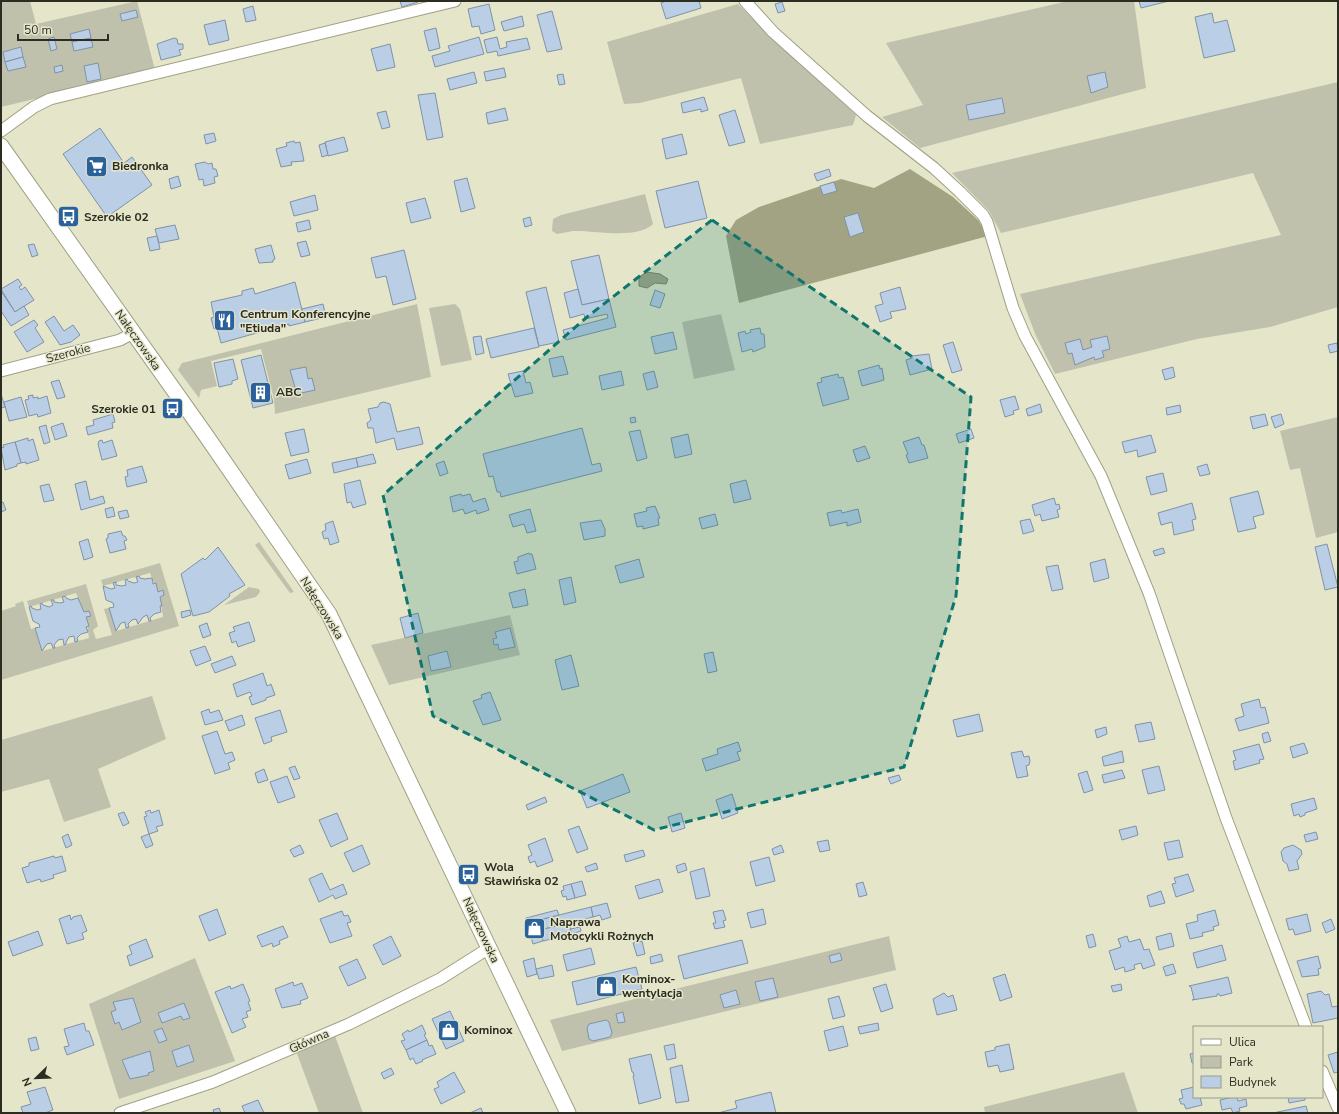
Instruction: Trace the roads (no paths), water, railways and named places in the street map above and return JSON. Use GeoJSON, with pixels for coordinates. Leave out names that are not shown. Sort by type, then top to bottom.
{"type":"FeatureCollection","features":[{"type":"Feature","properties":{"kind":"main road","name":"Nałęczowska"},"geometry":{"type":"LineString","coordinates":[[1,146],[329,614],[568,1113]]}},
{"type":"Feature","properties":{"kind":"street"},"geometry":{"type":"LineString","coordinates":[[1,131],[34,107],[50,99],[455,1]]}},
{"type":"Feature","properties":{"kind":"street"},"geometry":{"type":"LineString","coordinates":[[745,1],[773,32],[867,116],[945,177],[983,215],[987,222],[992,232],[1013,308],[1025,336],[1100,476],[1149,593],[1226,818],[1306,1026]]}},
{"type":"Feature","properties":{"kind":"street","name":"Szerokie"},"geometry":{"type":"LineString","coordinates":[[1,371],[120,340],[133,333]]}},
{"type":"Feature","properties":{"kind":"street","name":"Główna"},"geometry":{"type":"LineString","coordinates":[[120,1113],[213,1082],[349,1024],[440,979],[489,948]]}},
{"type":"Feature","properties":{"kind":"street"},"geometry":{"type":"LineString","coordinates":[[1323,1073],[1338,1108]]}},
{"type":"Feature","properties":{"kind":"place","name":"Biedronka"},"geometry":{"type":"Point","coordinates":[96,166]}},
{"type":"Feature","properties":{"kind":"place","name":"Szerokie 02"},"geometry":{"type":"Point","coordinates":[68,217]}},
{"type":"Feature","properties":{"kind":"place","name":"Centrum Konferencyjne \"Etiuda\""},"geometry":{"type":"Point","coordinates":[225,321]}},
{"type":"Feature","properties":{"kind":"place","name":"ABC"},"geometry":{"type":"Point","coordinates":[260,392]}},
{"type":"Feature","properties":{"kind":"place","name":"Szerokie 01"},"geometry":{"type":"Point","coordinates":[172,409]}},
{"type":"Feature","properties":{"kind":"place","name":"Wola Sławińska 02"},"geometry":{"type":"Point","coordinates":[469,874]}},
{"type":"Feature","properties":{"kind":"place","name":"Naprawa Motocykli Rożnych"},"geometry":{"type":"Point","coordinates":[535,929]}},
{"type":"Feature","properties":{"kind":"place","name":"Kominox- wentylacja"},"geometry":{"type":"Point","coordinates":[607,986]}},
{"type":"Feature","properties":{"kind":"place","name":"Kominox"},"geometry":{"type":"Point","coordinates":[448,1030]}}]}
